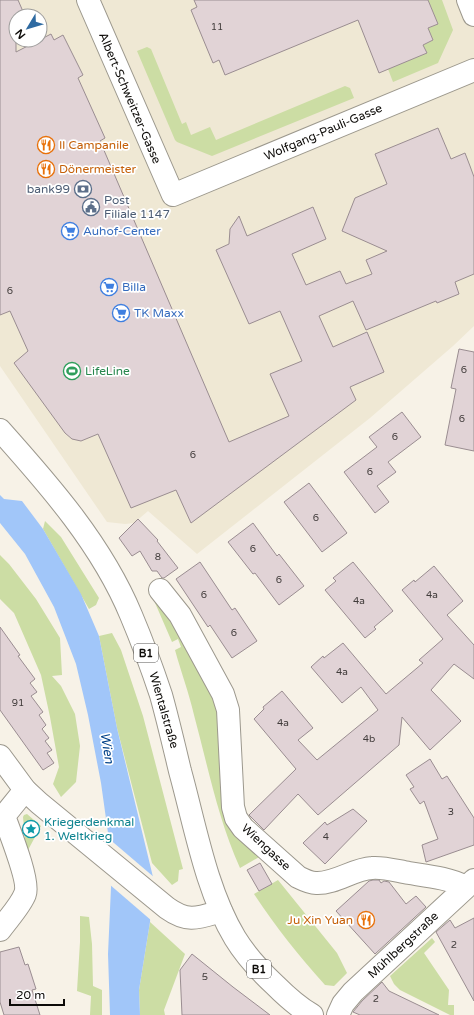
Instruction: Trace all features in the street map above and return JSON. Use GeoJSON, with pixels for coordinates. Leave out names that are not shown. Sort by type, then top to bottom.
{"type":"FeatureCollection","features":[{"type":"Feature","properties":{"kind":"street","name":"Albert-Schweitzer-Gasse"},"geometry":{"type":"LineString","coordinates":[[88,0],[173,195]]}},
{"type":"Feature","properties":{"kind":"street"},"geometry":{"type":"LineString","coordinates":[[468,0],[474,15]]}},
{"type":"Feature","properties":{"kind":"street","name":"Wolfgang-Pauli-Gasse"},"geometry":{"type":"LineString","coordinates":[[173,195],[474,70]]}},
{"type":"Feature","properties":{"kind":"street","name":"Wientalstraße"},"geometry":{"type":"LineString","coordinates":[[0,430],[52,490],[81,528],[116,584],[131,613],[161,696],[205,865],[221,911]]}},
{"type":"Feature","properties":{"kind":"street","name":"Wiengasse"},"geometry":{"type":"LineString","coordinates":[[160,590],[180,615],[223,694],[228,710],[233,807],[236,818],[243,828],[298,877],[310,882],[326,882],[372,868],[470,884]]}},
{"type":"Feature","properties":{"kind":"street"},"geometry":{"type":"LineString","coordinates":[[0,756],[25,790],[52,814],[167,908],[186,918],[203,916],[221,911]]}},
{"type":"Feature","properties":{"kind":"street"},"geometry":{"type":"LineString","coordinates":[[0,930],[26,894],[27,888],[22,868],[4,816],[25,790]]}},
{"type":"Feature","properties":{"kind":"street","name":"Mühlbergstraße"},"geometry":{"type":"LineString","coordinates":[[338,1015],[343,1004],[353,992],[470,884]]}},
{"type":"Feature","properties":{"kind":"street","name":"B1"},"geometry":{"type":"LineString","coordinates":[[221,911],[235,938],[250,959],[283,993],[312,1015]]}},
{"type":"Feature","properties":{"kind":"shaded area"},"geometry":{"type":"Polygon","coordinates":[[[0,0],[474,0],[474,326],[370,418],[197,554],[148,511],[134,523],[125,524],[107,522],[0,366],[0,0]]]}},
{"type":"Feature","properties":{"kind":"green space"},"geometry":{"type":"Polygon","coordinates":[[[428,0],[442,0],[453,30],[438,63],[393,82],[388,69],[427,53],[423,45],[433,40],[428,28],[438,24],[428,0]]]}},
{"type":"Feature","properties":{"kind":"green space"},"geometry":{"type":"Polygon","coordinates":[[[147,47],[151,49],[182,124],[186,122],[191,135],[210,127],[216,140],[345,86],[350,88],[354,98],[212,156],[175,140],[137,51],[147,47]]]}},
{"type":"Feature","properties":{"kind":"green space"},"geometry":{"type":"Polygon","coordinates":[[[45,521],[61,537],[99,598],[96,605],[89,609],[43,529],[45,521]]]}},
{"type":"Feature","properties":{"kind":"green space"},"geometry":{"type":"Polygon","coordinates":[[[0,555],[9,564],[36,599],[60,638],[62,675],[52,676],[61,686],[75,714],[80,746],[76,782],[61,797],[53,784],[59,767],[41,675],[14,613],[0,599],[0,555]]]}},
{"type":"Feature","properties":{"kind":"green space"},"geometry":{"type":"Polygon","coordinates":[[[151,587],[218,700],[224,780],[261,856],[240,868],[219,812],[190,699],[175,650],[181,647],[178,639],[172,642],[149,589],[151,587]]]}},
{"type":"Feature","properties":{"kind":"green space"},"geometry":{"type":"Polygon","coordinates":[[[112,633],[121,650],[143,716],[183,869],[179,870],[178,881],[172,885],[152,863],[117,728],[99,636],[112,633]]]}},
{"type":"Feature","properties":{"kind":"green space"},"geometry":{"type":"Polygon","coordinates":[[[27,814],[41,826],[28,850],[26,850],[23,817],[27,814]]]}},
{"type":"Feature","properties":{"kind":"green space"},"geometry":{"type":"Polygon","coordinates":[[[278,880],[337,953],[347,973],[334,986],[325,985],[315,974],[296,952],[254,894],[278,880]]]}},
{"type":"Feature","properties":{"kind":"green space"},"geometry":{"type":"Polygon","coordinates":[[[80,916],[89,917],[92,944],[93,986],[102,990],[102,1015],[90,1015],[91,996],[77,991],[80,916]]]}},
{"type":"Feature","properties":{"kind":"green space"},"geometry":{"type":"Polygon","coordinates":[[[150,922],[185,954],[164,1010],[165,1015],[140,1015],[139,990],[150,922]]]}},
{"type":"Feature","properties":{"kind":"green space"},"geometry":{"type":"Polygon","coordinates":[[[432,938],[435,942],[424,953],[449,990],[448,1005],[454,1005],[454,1015],[450,1015],[400,990],[394,984],[390,976],[432,938]]]}},
{"type":"Feature","properties":{"kind":"water","name":"Wien"},"geometry":{"type":"Polygon","coordinates":[[[0,495],[4,499],[22,501],[43,529],[81,594],[99,636],[117,728],[153,877],[150,922],[139,990],[140,1015],[110,1015],[108,954],[111,887],[109,840],[101,783],[88,715],[76,664],[54,607],[25,554],[0,523],[0,495]]]}},
{"type":"Feature","properties":{"kind":"pier"},"geometry":{"type":"Polygon","coordinates":[[[107,837],[155,878],[152,921],[109,884],[107,837]]]}},
{"type":"Feature","properties":{"kind":"building"},"geometry":{"type":"Polygon","coordinates":[[[0,0],[18,0],[22,8],[8,8],[8,48],[16,48],[16,52],[24,48],[48,48],[48,36],[51,34],[54,40],[63,35],[83,75],[78,78],[105,138],[100,141],[229,442],[289,416],[270,374],[302,361],[280,311],[249,324],[216,250],[229,244],[230,229],[239,216],[247,236],[313,207],[326,239],[292,254],[306,285],[340,271],[346,284],[372,274],[366,260],[387,251],[342,231],[355,198],[387,184],[375,154],[438,128],[451,159],[465,153],[474,177],[474,274],[455,282],[459,294],[437,303],[436,301],[366,330],[353,301],[319,316],[333,347],[367,332],[384,372],[350,387],[356,400],[191,523],[176,490],[131,508],[98,434],[81,441],[72,439],[65,433],[14,363],[28,351],[10,311],[0,315],[0,0]]]}},
{"type":"Feature","properties":{"kind":"building"},"geometry":{"type":"Polygon","coordinates":[[[194,0],[428,0],[438,24],[428,28],[433,40],[423,45],[427,53],[379,73],[358,20],[225,75],[219,60],[213,63],[191,10],[197,7],[194,0]]]}},
{"type":"Feature","properties":{"kind":"building"},"geometry":{"type":"Polygon","coordinates":[[[459,349],[474,352],[474,451],[445,445],[456,389],[451,388],[459,349]]]}},
{"type":"Feature","properties":{"kind":"building"},"geometry":{"type":"Polygon","coordinates":[[[402,412],[421,437],[388,462],[396,472],[377,486],[389,502],[375,513],[344,472],[377,447],[369,437],[402,412]]]}},
{"type":"Feature","properties":{"kind":"building"},"geometry":{"type":"Polygon","coordinates":[[[309,483],[347,533],[322,552],[284,502],[309,483]]]}},
{"type":"Feature","properties":{"kind":"building"},"geometry":{"type":"Polygon","coordinates":[[[138,519],[158,540],[157,541],[178,568],[164,578],[162,578],[157,571],[152,571],[140,551],[132,556],[119,538],[138,519]]]}},
{"type":"Feature","properties":{"kind":"building"},"geometry":{"type":"Polygon","coordinates":[[[253,523],[277,556],[279,554],[304,586],[279,605],[255,573],[253,574],[228,542],[253,523]]]}},
{"type":"Feature","properties":{"kind":"building"},"geometry":{"type":"Polygon","coordinates":[[[200,562],[232,610],[235,608],[257,641],[232,658],[210,625],[208,627],[176,579],[200,562]]]}},
{"type":"Feature","properties":{"kind":"building"},"geometry":{"type":"Polygon","coordinates":[[[353,562],[393,611],[374,627],[376,629],[365,638],[325,590],[336,581],[333,578],[353,562]]]}},
{"type":"Feature","properties":{"kind":"building"},"geometry":{"type":"Polygon","coordinates":[[[434,566],[463,601],[447,615],[474,645],[474,679],[454,664],[431,690],[461,721],[430,750],[402,717],[399,745],[318,815],[298,794],[264,830],[249,815],[296,769],[254,719],[264,709],[263,707],[282,691],[313,728],[298,740],[317,760],[378,710],[361,687],[342,703],[311,667],[323,656],[324,658],[343,643],[386,694],[423,663],[419,660],[443,639],[402,590],[414,580],[415,582],[434,566]]]}},
{"type":"Feature","properties":{"kind":"building"},"geometry":{"type":"Polygon","coordinates":[[[0,627],[20,655],[18,656],[35,679],[30,683],[37,692],[31,696],[43,712],[39,715],[46,725],[42,729],[49,738],[45,741],[52,750],[47,753],[54,763],[43,770],[0,710],[0,627]]]}},
{"type":"Feature","properties":{"kind":"building"},"geometry":{"type":"Polygon","coordinates":[[[430,759],[442,779],[447,776],[474,818],[474,845],[426,862],[422,845],[438,839],[424,801],[420,804],[410,789],[414,787],[406,775],[430,759]]]}},
{"type":"Feature","properties":{"kind":"building"},"geometry":{"type":"Polygon","coordinates":[[[353,809],[367,821],[325,864],[303,843],[325,822],[327,825],[353,809]]]}},
{"type":"Feature","properties":{"kind":"building"},"geometry":{"type":"Polygon","coordinates":[[[260,863],[272,884],[259,891],[247,870],[260,863]]]}},
{"type":"Feature","properties":{"kind":"building"},"geometry":{"type":"Polygon","coordinates":[[[379,880],[381,883],[384,881],[389,882],[406,904],[416,896],[426,907],[375,954],[336,911],[369,881],[379,880]]]}},
{"type":"Feature","properties":{"kind":"building"},"geometry":{"type":"Polygon","coordinates":[[[474,918],[474,1001],[436,932],[450,920],[455,928],[474,918]]]}},
{"type":"Feature","properties":{"kind":"building"},"geometry":{"type":"Polygon","coordinates":[[[19,947],[25,965],[28,964],[36,989],[32,990],[40,1015],[4,1015],[0,1002],[0,952],[19,947]]]}},
{"type":"Feature","properties":{"kind":"building"},"geometry":{"type":"Polygon","coordinates":[[[192,954],[270,1015],[182,1015],[180,970],[192,954]]]}},
{"type":"Feature","properties":{"kind":"building"},"geometry":{"type":"Polygon","coordinates":[[[382,982],[389,991],[439,1015],[360,1015],[353,1012],[382,982]]]}},
{"type":"Feature","properties":{"kind":"place","name":"Il Campanile"},"geometry":{"type":"Point","coordinates":[46,145]}},
{"type":"Feature","properties":{"kind":"place","name":"Dönermeister"},"geometry":{"type":"Point","coordinates":[46,169]}},
{"type":"Feature","properties":{"kind":"place","name":"bank99"},"geometry":{"type":"Point","coordinates":[83,189]}},
{"type":"Feature","properties":{"kind":"place","name":"Post Filiale 1147"},"geometry":{"type":"Point","coordinates":[91,207]}},
{"type":"Feature","properties":{"kind":"place","name":"Auhof-Center"},"geometry":{"type":"Point","coordinates":[70,231]}},
{"type":"Feature","properties":{"kind":"place","name":"Billa"},"geometry":{"type":"Point","coordinates":[109,287]}},
{"type":"Feature","properties":{"kind":"place","name":"TK Maxx"},"geometry":{"type":"Point","coordinates":[121,313]}},
{"type":"Feature","properties":{"kind":"place","name":"LifeLine"},"geometry":{"type":"Point","coordinates":[72,371]}},
{"type":"Feature","properties":{"kind":"place","name":"Kriegerdenkmal 1. Weltkrieg"},"geometry":{"type":"Point","coordinates":[31,829]}},
{"type":"Feature","properties":{"kind":"place","name":"Ju Xin Yuan"},"geometry":{"type":"Point","coordinates":[366,920]}}]}
